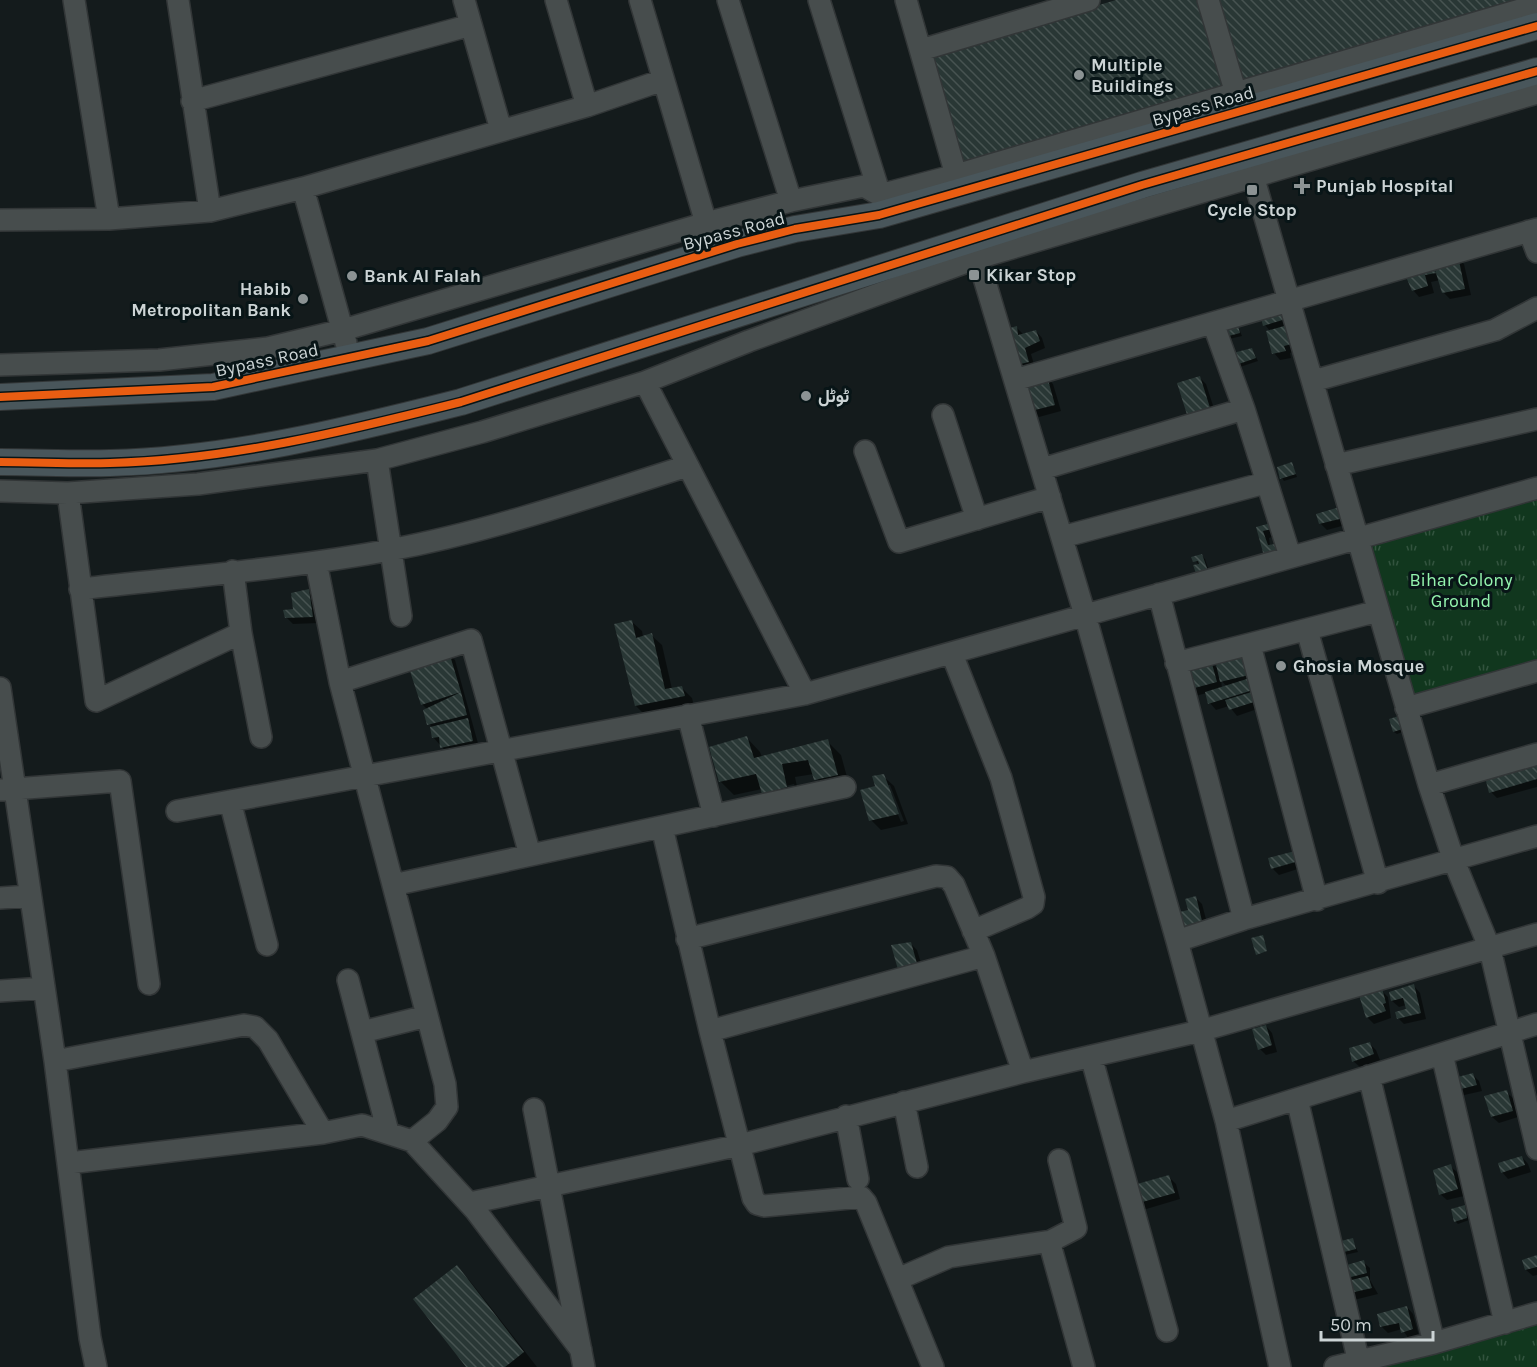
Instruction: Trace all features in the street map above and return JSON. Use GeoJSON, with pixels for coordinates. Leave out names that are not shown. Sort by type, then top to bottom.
{"type":"FeatureCollection","features":[{"type":"Feature","properties":{"kind":"main road","name":"Bypass Road"},"geometry":{"type":"LineString","coordinates":[[0,398],[213,387],[428,341],[737,244],[795,230],[879,215],[1238,102],[1537,26]]}},
{"type":"Feature","properties":{"kind":"main road"},"geometry":{"type":"LineString","coordinates":[[0,462],[111,463],[232,452],[347,431],[461,402],[1142,184],[1250,165],[1537,71]]}},
{"type":"Feature","properties":{"kind":"street"},"geometry":{"type":"LineString","coordinates":[[74,0],[109,219]]}},
{"type":"Feature","properties":{"kind":"street"},"geometry":{"type":"LineString","coordinates":[[178,0],[210,211]]}},
{"type":"Feature","properties":{"kind":"street"},"geometry":{"type":"LineString","coordinates":[[464,0],[501,130]]}},
{"type":"Feature","properties":{"kind":"street"},"geometry":{"type":"LineString","coordinates":[[556,0],[586,106]]}},
{"type":"Feature","properties":{"kind":"street"},"geometry":{"type":"LineString","coordinates":[[640,0],[706,223]]}},
{"type":"Feature","properties":{"kind":"street"},"geometry":{"type":"LineString","coordinates":[[728,0],[791,201]]}},
{"type":"Feature","properties":{"kind":"street"},"geometry":{"type":"LineString","coordinates":[[819,0],[880,195]]}},
{"type":"Feature","properties":{"kind":"street"},"geometry":{"type":"LineString","coordinates":[[906,0],[956,175]]}},
{"type":"Feature","properties":{"kind":"street"},"geometry":{"type":"LineString","coordinates":[[921,50],[1089,0]]}},
{"type":"Feature","properties":{"kind":"street"},"geometry":{"type":"LineString","coordinates":[[1208,0],[1238,102]]}},
{"type":"Feature","properties":{"kind":"street"},"geometry":{"type":"LineString","coordinates":[[0,365],[159,360],[268,348],[343,330],[706,223],[791,201],[864,186],[880,195],[1238,102],[1537,5]]}},
{"type":"Feature","properties":{"kind":"street"},"geometry":{"type":"LineString","coordinates":[[192,100],[471,25]]}},
{"type":"Feature","properties":{"kind":"street"},"geometry":{"type":"LineString","coordinates":[[0,220],[109,219],[210,211],[303,188],[586,106],[663,80]]}},
{"type":"Feature","properties":{"kind":"street"},"geometry":{"type":"LineString","coordinates":[[0,491],[68,493],[198,484],[376,460],[482,432],[645,382],[749,340],[978,258],[1250,165],[1537,93]]}},
{"type":"Feature","properties":{"kind":"street"},"geometry":{"type":"LineString","coordinates":[[1250,165],[1429,785],[1454,861],[1490,949],[1537,1149]]}},
{"type":"Feature","properties":{"kind":"street"},"geometry":{"type":"LineString","coordinates":[[303,188],[350,358]]}},
{"type":"Feature","properties":{"kind":"street"},"geometry":{"type":"LineString","coordinates":[[1016,380],[1533,230],[1537,252]]}},
{"type":"Feature","properties":{"kind":"street"},"geometry":{"type":"LineString","coordinates":[[978,258],[1085,615],[1177,941],[1226,1121],[1280,1367]]}},
{"type":"Feature","properties":{"kind":"street"},"geometry":{"type":"LineString","coordinates":[[1313,381],[1495,330],[1537,308]]}},
{"type":"Feature","properties":{"kind":"street"},"geometry":{"type":"LineString","coordinates":[[1213,323],[1244,409],[1265,483],[1290,556]]}},
{"type":"Feature","properties":{"kind":"street"},"geometry":{"type":"LineString","coordinates":[[645,382],[805,694]]}},
{"type":"Feature","properties":{"kind":"street"},"geometry":{"type":"LineString","coordinates":[[1042,469],[1244,409]]}},
{"type":"Feature","properties":{"kind":"street"},"geometry":{"type":"LineString","coordinates":[[943,415],[976,519]]}},
{"type":"Feature","properties":{"kind":"street"},"geometry":{"type":"LineString","coordinates":[[1336,465],[1537,419]]}},
{"type":"Feature","properties":{"kind":"street"},"geometry":{"type":"LineString","coordinates":[[864,451],[899,542],[1050,497]]}},
{"type":"Feature","properties":{"kind":"street"},"geometry":{"type":"LineString","coordinates":[[376,460],[401,616]]}},
{"type":"Feature","properties":{"kind":"street"},"geometry":{"type":"LineString","coordinates":[[80,589],[316,562],[392,550],[535,514],[687,466]]}},
{"type":"Feature","properties":{"kind":"street"},"geometry":{"type":"LineString","coordinates":[[1062,537],[1265,483]]}},
{"type":"Feature","properties":{"kind":"street"},"geometry":{"type":"LineString","coordinates":[[177,810],[805,694],[1537,488]]}},
{"type":"Feature","properties":{"kind":"street"},"geometry":{"type":"LineString","coordinates":[[68,493],[96,701],[241,633]]}},
{"type":"Feature","properties":{"kind":"street"},"geometry":{"type":"LineString","coordinates":[[316,562],[340,682],[445,1084],[447,1107],[437,1121],[412,1142]]}},
{"type":"Feature","properties":{"kind":"street"},"geometry":{"type":"LineString","coordinates":[[233,571],[241,633],[261,737]]}},
{"type":"Feature","properties":{"kind":"street"},"geometry":{"type":"LineString","coordinates":[[1159,594],[1244,919]]}},
{"type":"Feature","properties":{"kind":"street"},"geometry":{"type":"LineString","coordinates":[[1176,663],[1378,611]]}},
{"type":"Feature","properties":{"kind":"street"},"geometry":{"type":"LineString","coordinates":[[1307,630],[1378,883]]}},
{"type":"Feature","properties":{"kind":"street"},"geometry":{"type":"LineString","coordinates":[[340,682],[471,640],[530,855]]}},
{"type":"Feature","properties":{"kind":"street"},"geometry":{"type":"LineString","coordinates":[[1250,645],[1317,900]]}},
{"type":"Feature","properties":{"kind":"street"},"geometry":{"type":"LineString","coordinates":[[952,654],[1001,778],[1034,897],[1033,904],[1027,908],[973,931]]}},
{"type":"Feature","properties":{"kind":"street"},"geometry":{"type":"LineString","coordinates":[[1406,708],[1537,671]]}},
{"type":"Feature","properties":{"kind":"street"},"geometry":{"type":"LineString","coordinates":[[0,689],[7,790],[30,896],[55,1060],[90,1338],[96,1367]]}},
{"type":"Feature","properties":{"kind":"street"},"geometry":{"type":"LineString","coordinates":[[688,715],[714,816]]}},
{"type":"Feature","properties":{"kind":"street"},"geometry":{"type":"LineString","coordinates":[[1429,785],[1537,754]]}},
{"type":"Feature","properties":{"kind":"street"},"geometry":{"type":"LineString","coordinates":[[7,790],[120,781],[149,984]]}},
{"type":"Feature","properties":{"kind":"street"},"geometry":{"type":"LineString","coordinates":[[393,885],[845,787]]}},
{"type":"Feature","properties":{"kind":"street"},"geometry":{"type":"LineString","coordinates":[[230,801],[267,945]]}},
{"type":"Feature","properties":{"kind":"street"},"geometry":{"type":"LineString","coordinates":[[662,827],[710,1032],[757,1204],[764,1206],[861,1197],[866,1203],[933,1367]]}},
{"type":"Feature","properties":{"kind":"street"},"geometry":{"type":"LineString","coordinates":[[1177,941],[1244,919],[1378,883],[1537,836]]}},
{"type":"Feature","properties":{"kind":"street"},"geometry":{"type":"LineString","coordinates":[[687,939],[936,876],[947,877],[954,885],[984,956],[1023,1072]]}},
{"type":"Feature","properties":{"kind":"street"},"geometry":{"type":"LineString","coordinates":[[0,898],[30,896]]}},
{"type":"Feature","properties":{"kind":"street"},"geometry":{"type":"LineString","coordinates":[[470,1203],[740,1145],[1023,1072],[1200,1031],[1537,934]]}},
{"type":"Feature","properties":{"kind":"street"},"geometry":{"type":"LineString","coordinates":[[710,1032],[984,956]]}},
{"type":"Feature","properties":{"kind":"street"},"geometry":{"type":"LineString","coordinates":[[348,980],[388,1132]]}},
{"type":"Feature","properties":{"kind":"street"},"geometry":{"type":"LineString","coordinates":[[0,991],[44,988]]}},
{"type":"Feature","properties":{"kind":"street"},"geometry":{"type":"LineString","coordinates":[[362,1032],[427,1016]]}},
{"type":"Feature","properties":{"kind":"street"},"geometry":{"type":"LineString","coordinates":[[1226,1121],[1537,1024]]}},
{"type":"Feature","properties":{"kind":"street"},"geometry":{"type":"LineString","coordinates":[[55,1060],[244,1025],[255,1028],[268,1040],[323,1133]]}},
{"type":"Feature","properties":{"kind":"street"},"geometry":{"type":"LineString","coordinates":[[1442,1054],[1505,1323]]}},
{"type":"Feature","properties":{"kind":"street"},"geometry":{"type":"LineString","coordinates":[[1091,1056],[1167,1331]]}},
{"type":"Feature","properties":{"kind":"street"},"geometry":{"type":"LineString","coordinates":[[1369,1076],[1434,1343]]}},
{"type":"Feature","properties":{"kind":"street"},"geometry":{"type":"LineString","coordinates":[[1298,1099],[1359,1364]]}},
{"type":"Feature","properties":{"kind":"street"},"geometry":{"type":"LineString","coordinates":[[904,1102],[917,1167]]}},
{"type":"Feature","properties":{"kind":"street"},"geometry":{"type":"LineString","coordinates":[[534,1109],[582,1358]]}},
{"type":"Feature","properties":{"kind":"street"},"geometry":{"type":"LineString","coordinates":[[846,1116],[858,1179]]}},
{"type":"Feature","properties":{"kind":"street"},"geometry":{"type":"LineString","coordinates":[[69,1163],[323,1133],[362,1125],[388,1132],[412,1142],[470,1203],[582,1358]]}},
{"type":"Feature","properties":{"kind":"street"},"geometry":{"type":"LineString","coordinates":[[898,1279],[949,1257],[1051,1241],[1076,1228],[1059,1160]]}},
{"type":"Feature","properties":{"kind":"street"},"geometry":{"type":"LineString","coordinates":[[1051,1241],[1084,1367]]}},
{"type":"Feature","properties":{"kind":"street"},"geometry":{"type":"LineString","coordinates":[[1335,1367],[1359,1364],[1537,1313]]}},
{"type":"Feature","properties":{"kind":"green space","name":"Bihar Colony Ground"},"geometry":{"type":"Polygon","coordinates":[[[1537,488],[1537,670],[1413,706],[1366,538],[1537,488]]]}},
{"type":"Feature","properties":{"kind":"green space"},"geometry":{"type":"Polygon","coordinates":[[[1537,1311],[1537,1367],[1372,1367],[1537,1311]]]}},
{"type":"Feature","properties":{"kind":"building","name":"Multiple Buildings"},"geometry":{"type":"Polygon","coordinates":[[[1116,0],[1201,0],[1227,96],[961,167],[930,55],[1116,0]]]}},
{"type":"Feature","properties":{"kind":"building"},"geometry":{"type":"Polygon","coordinates":[[[1217,0],[1537,0],[1245,90],[1217,0]]]}},
{"type":"Feature","properties":{"kind":"building"},"geometry":{"type":"Polygon","coordinates":[[[1458,256],[1465,289],[1442,293],[1433,263],[1458,256]]]}},
{"type":"Feature","properties":{"kind":"building"},"geometry":{"type":"Polygon","coordinates":[[[1431,263],[1436,273],[1425,275],[1428,286],[1412,291],[1404,272],[1431,263]]]}},
{"type":"Feature","properties":{"kind":"building"},"geometry":{"type":"Polygon","coordinates":[[[1283,308],[1286,319],[1263,326],[1260,314],[1283,308]]]}},
{"type":"Feature","properties":{"kind":"building"},"geometry":{"type":"Polygon","coordinates":[[[1237,322],[1240,333],[1225,337],[1222,325],[1237,322]]]}},
{"type":"Feature","properties":{"kind":"building"},"geometry":{"type":"Polygon","coordinates":[[[1291,324],[1296,343],[1284,346],[1286,351],[1272,354],[1266,331],[1291,324]]]}},
{"type":"Feature","properties":{"kind":"building"},"geometry":{"type":"Polygon","coordinates":[[[1017,326],[1018,335],[1036,330],[1040,341],[1025,348],[1029,362],[1016,365],[1006,329],[1017,326]]]}},
{"type":"Feature","properties":{"kind":"building"},"geometry":{"type":"Polygon","coordinates":[[[1252,348],[1256,358],[1236,365],[1233,353],[1252,348]]]}},
{"type":"Feature","properties":{"kind":"building"},"geometry":{"type":"Polygon","coordinates":[[[1047,376],[1055,405],[1031,411],[1023,383],[1047,376]]]}},
{"type":"Feature","properties":{"kind":"building"},"geometry":{"type":"Polygon","coordinates":[[[1200,376],[1212,414],[1189,421],[1177,383],[1200,376]]]}},
{"type":"Feature","properties":{"kind":"building"},"geometry":{"type":"Polygon","coordinates":[[[1292,462],[1296,474],[1280,479],[1277,467],[1292,462]]]}},
{"type":"Feature","properties":{"kind":"building"},"geometry":{"type":"Polygon","coordinates":[[[1343,506],[1348,517],[1319,524],[1316,514],[1343,506]]]}},
{"type":"Feature","properties":{"kind":"building"},"geometry":{"type":"Polygon","coordinates":[[[1271,523],[1272,529],[1263,531],[1268,545],[1276,544],[1278,551],[1264,556],[1256,527],[1271,523]]]}},
{"type":"Feature","properties":{"kind":"building"},"geometry":{"type":"Polygon","coordinates":[[[1202,554],[1208,571],[1197,576],[1193,565],[1199,564],[1198,561],[1193,562],[1191,557],[1202,554]]]}},
{"type":"Feature","properties":{"kind":"building"},"geometry":{"type":"Polygon","coordinates":[[[309,589],[313,617],[285,618],[283,610],[293,609],[291,593],[309,589]]]}},
{"type":"Feature","properties":{"kind":"building"},"geometry":{"type":"Polygon","coordinates":[[[632,620],[636,638],[652,633],[665,689],[682,686],[685,696],[635,706],[614,624],[632,620]]]}},
{"type":"Feature","properties":{"kind":"building"},"geometry":{"type":"Polygon","coordinates":[[[449,652],[461,692],[421,705],[408,665],[449,652]]]}},
{"type":"Feature","properties":{"kind":"building"},"geometry":{"type":"Polygon","coordinates":[[[1242,653],[1249,675],[1220,682],[1215,660],[1242,653]]]}},
{"type":"Feature","properties":{"kind":"building"},"geometry":{"type":"Polygon","coordinates":[[[1211,660],[1217,682],[1187,690],[1181,667],[1211,660]]]}},
{"type":"Feature","properties":{"kind":"building"},"geometry":{"type":"Polygon","coordinates":[[[1250,678],[1253,690],[1208,704],[1205,692],[1250,678]]]}},
{"type":"Feature","properties":{"kind":"building"},"geometry":{"type":"Polygon","coordinates":[[[1255,691],[1257,701],[1229,710],[1225,700],[1255,691]]]}},
{"type":"Feature","properties":{"kind":"building"},"geometry":{"type":"Polygon","coordinates":[[[461,692],[467,715],[427,725],[423,710],[461,692]]]}},
{"type":"Feature","properties":{"kind":"building"},"geometry":{"type":"Polygon","coordinates":[[[1402,715],[1406,728],[1393,732],[1389,719],[1402,715]]]}},
{"type":"Feature","properties":{"kind":"building"},"geometry":{"type":"Polygon","coordinates":[[[468,718],[473,741],[440,748],[439,737],[432,738],[430,727],[468,718]]]}},
{"type":"Feature","properties":{"kind":"building"},"geometry":{"type":"Polygon","coordinates":[[[747,736],[754,758],[828,739],[838,775],[814,780],[808,760],[782,764],[787,787],[762,794],[756,774],[719,782],[709,747],[747,736]]]}},
{"type":"Feature","properties":{"kind":"building"},"geometry":{"type":"Polygon","coordinates":[[[1537,762],[1537,779],[1489,793],[1485,777],[1537,762]]]}},
{"type":"Feature","properties":{"kind":"building"},"geometry":{"type":"Polygon","coordinates":[[[884,774],[899,814],[869,821],[860,790],[875,786],[872,776],[884,774]]]}},
{"type":"Feature","properties":{"kind":"building"},"geometry":{"type":"Polygon","coordinates":[[[1295,851],[1299,861],[1271,869],[1268,858],[1295,851]]]}},
{"type":"Feature","properties":{"kind":"building"},"geometry":{"type":"Polygon","coordinates":[[[1196,896],[1202,921],[1175,929],[1171,914],[1188,910],[1185,899],[1196,896]]]}},
{"type":"Feature","properties":{"kind":"building"},"geometry":{"type":"Polygon","coordinates":[[[1263,935],[1267,951],[1256,955],[1251,938],[1263,935]]]}},
{"type":"Feature","properties":{"kind":"building"},"geometry":{"type":"Polygon","coordinates":[[[911,942],[918,967],[899,973],[891,945],[911,942]]]}},
{"type":"Feature","properties":{"kind":"building"},"geometry":{"type":"Polygon","coordinates":[[[1414,984],[1421,1013],[1397,1019],[1395,1012],[1406,1009],[1403,998],[1391,1001],[1389,992],[1414,984]]]}},
{"type":"Feature","properties":{"kind":"building"},"geometry":{"type":"Polygon","coordinates":[[[1382,988],[1386,1011],[1366,1018],[1359,995],[1382,988]]]}},
{"type":"Feature","properties":{"kind":"building"},"geometry":{"type":"Polygon","coordinates":[[[1266,1025],[1272,1045],[1258,1050],[1252,1029],[1266,1025]]]}},
{"type":"Feature","properties":{"kind":"building"},"geometry":{"type":"Polygon","coordinates":[[[1370,1042],[1374,1054],[1352,1062],[1349,1048],[1370,1042]]]}},
{"type":"Feature","properties":{"kind":"building"},"geometry":{"type":"Polygon","coordinates":[[[1473,1073],[1477,1085],[1453,1091],[1450,1079],[1473,1073]]]}},
{"type":"Feature","properties":{"kind":"building"},"geometry":{"type":"Polygon","coordinates":[[[1507,1090],[1513,1111],[1491,1117],[1484,1096],[1507,1090]]]}},
{"type":"Feature","properties":{"kind":"building"},"geometry":{"type":"Polygon","coordinates":[[[1522,1156],[1525,1165],[1501,1173],[1498,1163],[1522,1156]]]}},
{"type":"Feature","properties":{"kind":"building"},"geometry":{"type":"Polygon","coordinates":[[[1451,1164],[1458,1189],[1439,1195],[1433,1170],[1451,1164]]]}},
{"type":"Feature","properties":{"kind":"building"},"geometry":{"type":"Polygon","coordinates":[[[1169,1175],[1175,1193],[1135,1204],[1130,1186],[1169,1175]]]}},
{"type":"Feature","properties":{"kind":"building"},"geometry":{"type":"Polygon","coordinates":[[[1465,1205],[1467,1218],[1454,1222],[1451,1209],[1465,1205]]]}},
{"type":"Feature","properties":{"kind":"building"},"geometry":{"type":"Polygon","coordinates":[[[1353,1238],[1356,1249],[1336,1254],[1333,1243],[1353,1238]]]}},
{"type":"Feature","properties":{"kind":"building"},"geometry":{"type":"Polygon","coordinates":[[[1537,1255],[1537,1267],[1525,1270],[1522,1260],[1537,1255]]]}},
{"type":"Feature","properties":{"kind":"building"},"geometry":{"type":"Polygon","coordinates":[[[1364,1260],[1367,1273],[1343,1279],[1340,1267],[1364,1260]]]}},
{"type":"Feature","properties":{"kind":"building"},"geometry":{"type":"Polygon","coordinates":[[[457,1265],[524,1352],[505,1367],[466,1367],[413,1299],[457,1265]]]}},
{"type":"Feature","properties":{"kind":"building"},"geometry":{"type":"Polygon","coordinates":[[[1368,1276],[1372,1288],[1346,1294],[1343,1282],[1368,1276]]]}},
{"type":"Feature","properties":{"kind":"building"},"geometry":{"type":"Polygon","coordinates":[[[1407,1306],[1413,1329],[1401,1333],[1399,1323],[1380,1327],[1377,1314],[1407,1306]]]}},
{"type":"Feature","properties":{"kind":"cycle path"},"geometry":{"type":"LineString","coordinates":[[0,397],[213,387],[428,341],[737,244],[795,229],[879,215],[1537,26]]}},
{"type":"Feature","properties":{"kind":"cycle path"},"geometry":{"type":"LineString","coordinates":[[0,462],[110,463],[199,456],[331,433],[461,402],[1142,185],[1537,71]]}},
{"type":"Feature","properties":{"kind":"place","name":"Multiple Buildings"},"geometry":{"type":"Point","coordinates":[1079,75]}},
{"type":"Feature","properties":{"kind":"place","name":"Punjab Hospital"},"geometry":{"type":"Point","coordinates":[1302,186]}},
{"type":"Feature","properties":{"kind":"place","name":"Cycle Stop"},"geometry":{"type":"Point","coordinates":[1252,190]}},
{"type":"Feature","properties":{"kind":"place","name":"Kikar Stop"},"geometry":{"type":"Point","coordinates":[974,275]}},
{"type":"Feature","properties":{"kind":"place","name":"Bank Al Falah"},"geometry":{"type":"Point","coordinates":[352,276]}},
{"type":"Feature","properties":{"kind":"place","name":"Habib Metropolitan Bank"},"geometry":{"type":"Point","coordinates":[303,299]}},
{"type":"Feature","properties":{"kind":"place","name":"ٹوٹل"},"geometry":{"type":"Point","coordinates":[806,396]}},
{"type":"Feature","properties":{"kind":"place","name":"Ghosia Mosque"},"geometry":{"type":"Point","coordinates":[1281,666]}}]}
